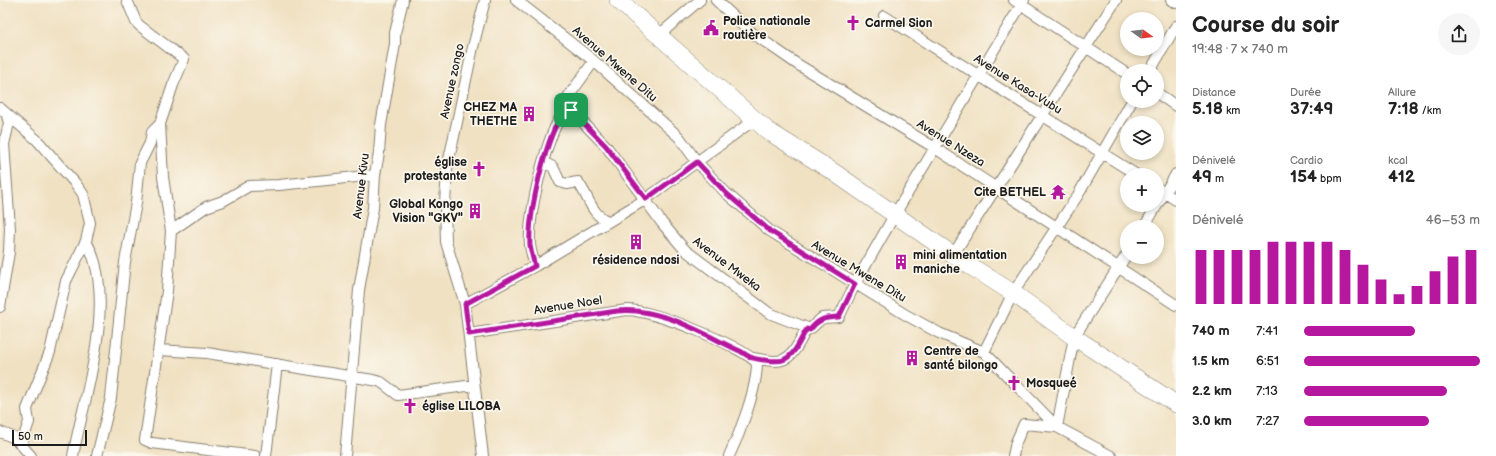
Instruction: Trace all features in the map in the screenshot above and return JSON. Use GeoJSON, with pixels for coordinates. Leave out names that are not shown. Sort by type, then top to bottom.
{"type":"FeatureCollection","features":[{"type":"Feature","properties":{"kind":"highway"},"geometry":{"type":"LineString","coordinates":[[618,0],[754,120],[895,214],[953,255],[1013,293],[1074,337],[1176,404]]}},
{"type":"Feature","properties":{"kind":"street"},"geometry":{"type":"LineString","coordinates":[[127,0],[136,22],[184,59],[173,85],[160,124],[163,177],[171,231],[167,291],[145,440],[152,443],[255,456]]}},
{"type":"Feature","properties":{"kind":"street","name":"Avenue Kivu"},"geometry":{"type":"LineString","coordinates":[[345,456],[359,290],[373,208],[374,175],[379,153],[380,125],[395,44],[395,33],[403,0]]}},
{"type":"Feature","properties":{"kind":"street","name":"Avenue zongo"},"geometry":{"type":"LineString","coordinates":[[483,456],[465,304],[446,242],[447,169],[473,47],[485,0]]}},
{"type":"Feature","properties":{"kind":"street","name":"Avenue Mwene Ditu"},"geometry":{"type":"LineString","coordinates":[[516,0],[594,61],[679,137],[697,162],[726,193],[770,231],[855,284],[939,333],[984,352]]}},
{"type":"Feature","properties":{"kind":"street"},"geometry":{"type":"LineString","coordinates":[[659,35],[700,0]]}},
{"type":"Feature","properties":{"kind":"street","name":"Avenue Nzeza"},"geometry":{"type":"LineString","coordinates":[[716,0],[748,30],[796,64],[935,148],[1057,226],[1176,305]]}},
{"type":"Feature","properties":{"kind":"street"},"geometry":{"type":"LineString","coordinates":[[953,255],[998,188],[1022,145],[1044,115],[1116,0]]}},
{"type":"Feature","properties":{"kind":"street"},"geometry":{"type":"LineString","coordinates":[[1172,0],[1176,2]]}},
{"type":"Feature","properties":{"kind":"street"},"geometry":{"type":"LineString","coordinates":[[805,328],[810,330],[822,318],[839,317],[855,284],[895,214],[979,74],[1020,2],[1120,69]]}},
{"type":"Feature","properties":{"kind":"street","name":"Avenue Kasa-Vubu"},"geometry":{"type":"LineString","coordinates":[[884,16],[979,74],[1126,168]]}},
{"type":"Feature","properties":{"kind":"street"},"geometry":{"type":"LineString","coordinates":[[1154,64],[1176,26]]}},
{"type":"Feature","properties":{"kind":"street"},"geometry":{"type":"LineString","coordinates":[[535,266],[530,245],[531,229],[543,162],[555,125],[569,111],[568,97],[594,61]]}},
{"type":"Feature","properties":{"kind":"street"},"geometry":{"type":"LineString","coordinates":[[1164,98],[1176,106]]}},
{"type":"Feature","properties":{"kind":"street"},"geometry":{"type":"LineString","coordinates":[[1111,456],[1057,427],[984,352],[1013,293],[1057,226],[1128,108]]}},
{"type":"Feature","properties":{"kind":"street","name":"Avenue Mweka"},"geometry":{"type":"LineString","coordinates":[[569,111],[606,146],[662,223],[685,250],[770,312],[805,328]]}},
{"type":"Feature","properties":{"kind":"street"},"geometry":{"type":"LineString","coordinates":[[3,112],[37,140],[54,157],[83,194],[90,223],[86,242],[66,282],[50,352],[27,409],[29,422],[21,444]]}},
{"type":"Feature","properties":{"kind":"street"},"geometry":{"type":"LineString","coordinates":[[0,307],[9,252],[10,228],[4,144],[9,123],[3,112]]}},
{"type":"Feature","properties":{"kind":"street"},"geometry":{"type":"LineString","coordinates":[[465,304],[535,266],[646,199],[754,120]]}},
{"type":"Feature","properties":{"kind":"street"},"geometry":{"type":"LineString","coordinates":[[97,456],[111,398],[125,262],[136,203],[140,163],[150,143],[152,132],[160,124]]}},
{"type":"Feature","properties":{"kind":"street"},"geometry":{"type":"LineString","coordinates":[[543,162],[554,167],[560,182],[567,184],[578,182],[585,192],[589,203],[603,219],[608,221]]}},
{"type":"Feature","properties":{"kind":"street"},"geometry":{"type":"LineString","coordinates":[[1164,188],[1176,174]]}},
{"type":"Feature","properties":{"kind":"street"},"geometry":{"type":"LineString","coordinates":[[171,231],[206,207],[223,201],[250,186],[279,186],[374,175]]}},
{"type":"Feature","properties":{"kind":"street"},"geometry":{"type":"LineString","coordinates":[[1164,193],[1176,200]]}},
{"type":"Feature","properties":{"kind":"street"},"geometry":{"type":"LineString","coordinates":[[73,456],[92,371],[99,304],[95,264],[86,242]]}},
{"type":"Feature","properties":{"kind":"street"},"geometry":{"type":"LineString","coordinates":[[1057,427],[1074,337],[1121,264]]}},
{"type":"Feature","properties":{"kind":"street","name":"Avenue Noel"},"geometry":{"type":"LineString","coordinates":[[469,334],[627,310],[651,313],[703,333],[753,358],[774,361],[783,360],[796,348],[805,328]]}},
{"type":"Feature","properties":{"kind":"street"},"geometry":{"type":"LineString","coordinates":[[159,350],[207,353],[381,382],[398,395],[474,385]]}},
{"type":"Feature","properties":{"kind":"street"},"geometry":{"type":"LineString","coordinates":[[729,456],[746,410],[757,370],[757,363],[753,358]]}},
{"type":"Feature","properties":{"kind":"street"},"geometry":{"type":"LineString","coordinates":[[266,456],[277,364]]}},
{"type":"Feature","properties":{"kind":"street"},"geometry":{"type":"LineString","coordinates":[[1013,456],[1016,442],[1024,424],[1057,427]]}},
{"type":"Feature","properties":{"kind":"street"},"geometry":{"type":"LineString","coordinates":[[0,432],[15,438],[31,456]]}},
{"type":"Feature","properties":{"kind":"place","name":"Carmel Sion"},"geometry":{"type":"Point","coordinates":[853,23]}},
{"type":"Feature","properties":{"kind":"place","name":"Police nationale routière"},"geometry":{"type":"Point","coordinates":[711,28]}},
{"type":"Feature","properties":{"kind":"place","name":"CHEZ MA THETHE"},"geometry":{"type":"Point","coordinates":[529,114]}},
{"type":"Feature","properties":{"kind":"place","name":"église protestante"},"geometry":{"type":"Point","coordinates":[479,169]}},
{"type":"Feature","properties":{"kind":"place","name":"Cite BETHEL"},"geometry":{"type":"Point","coordinates":[1058,192]}},
{"type":"Feature","properties":{"kind":"place","name":"Global Kongo Vision \"GKV\""},"geometry":{"type":"Point","coordinates":[475,211]}},
{"type":"Feature","properties":{"kind":"place","name":"résidence ndosi"},"geometry":{"type":"Point","coordinates":[636,242]}},
{"type":"Feature","properties":{"kind":"place","name":"mini alimentation maniche"},"geometry":{"type":"Point","coordinates":[901,262]}},
{"type":"Feature","properties":{"kind":"place","name":"Centre de santé bilongo"},"geometry":{"type":"Point","coordinates":[912,358]}},
{"type":"Feature","properties":{"kind":"place","name":"Mosqueé"},"geometry":{"type":"Point","coordinates":[1014,383]}},
{"type":"Feature","properties":{"kind":"place","name":"église LILOBA"},"geometry":{"type":"Point","coordinates":[410,406]}},
{"type":"Feature","properties":{"kind":"route"},"geometry":{"type":"LineString","coordinates":[[571,110],[606,146],[646,199],[697,162],[726,193],[770,231],[855,284],[839,317],[826,317],[818,320],[810,330],[807,329],[790,356],[783,360],[774,361],[753,358],[703,333],[662,316],[636,310],[617,311],[469,334],[465,304],[535,266],[530,245],[531,229],[542,166],[555,125],[565,111],[571,110]]}}]}
